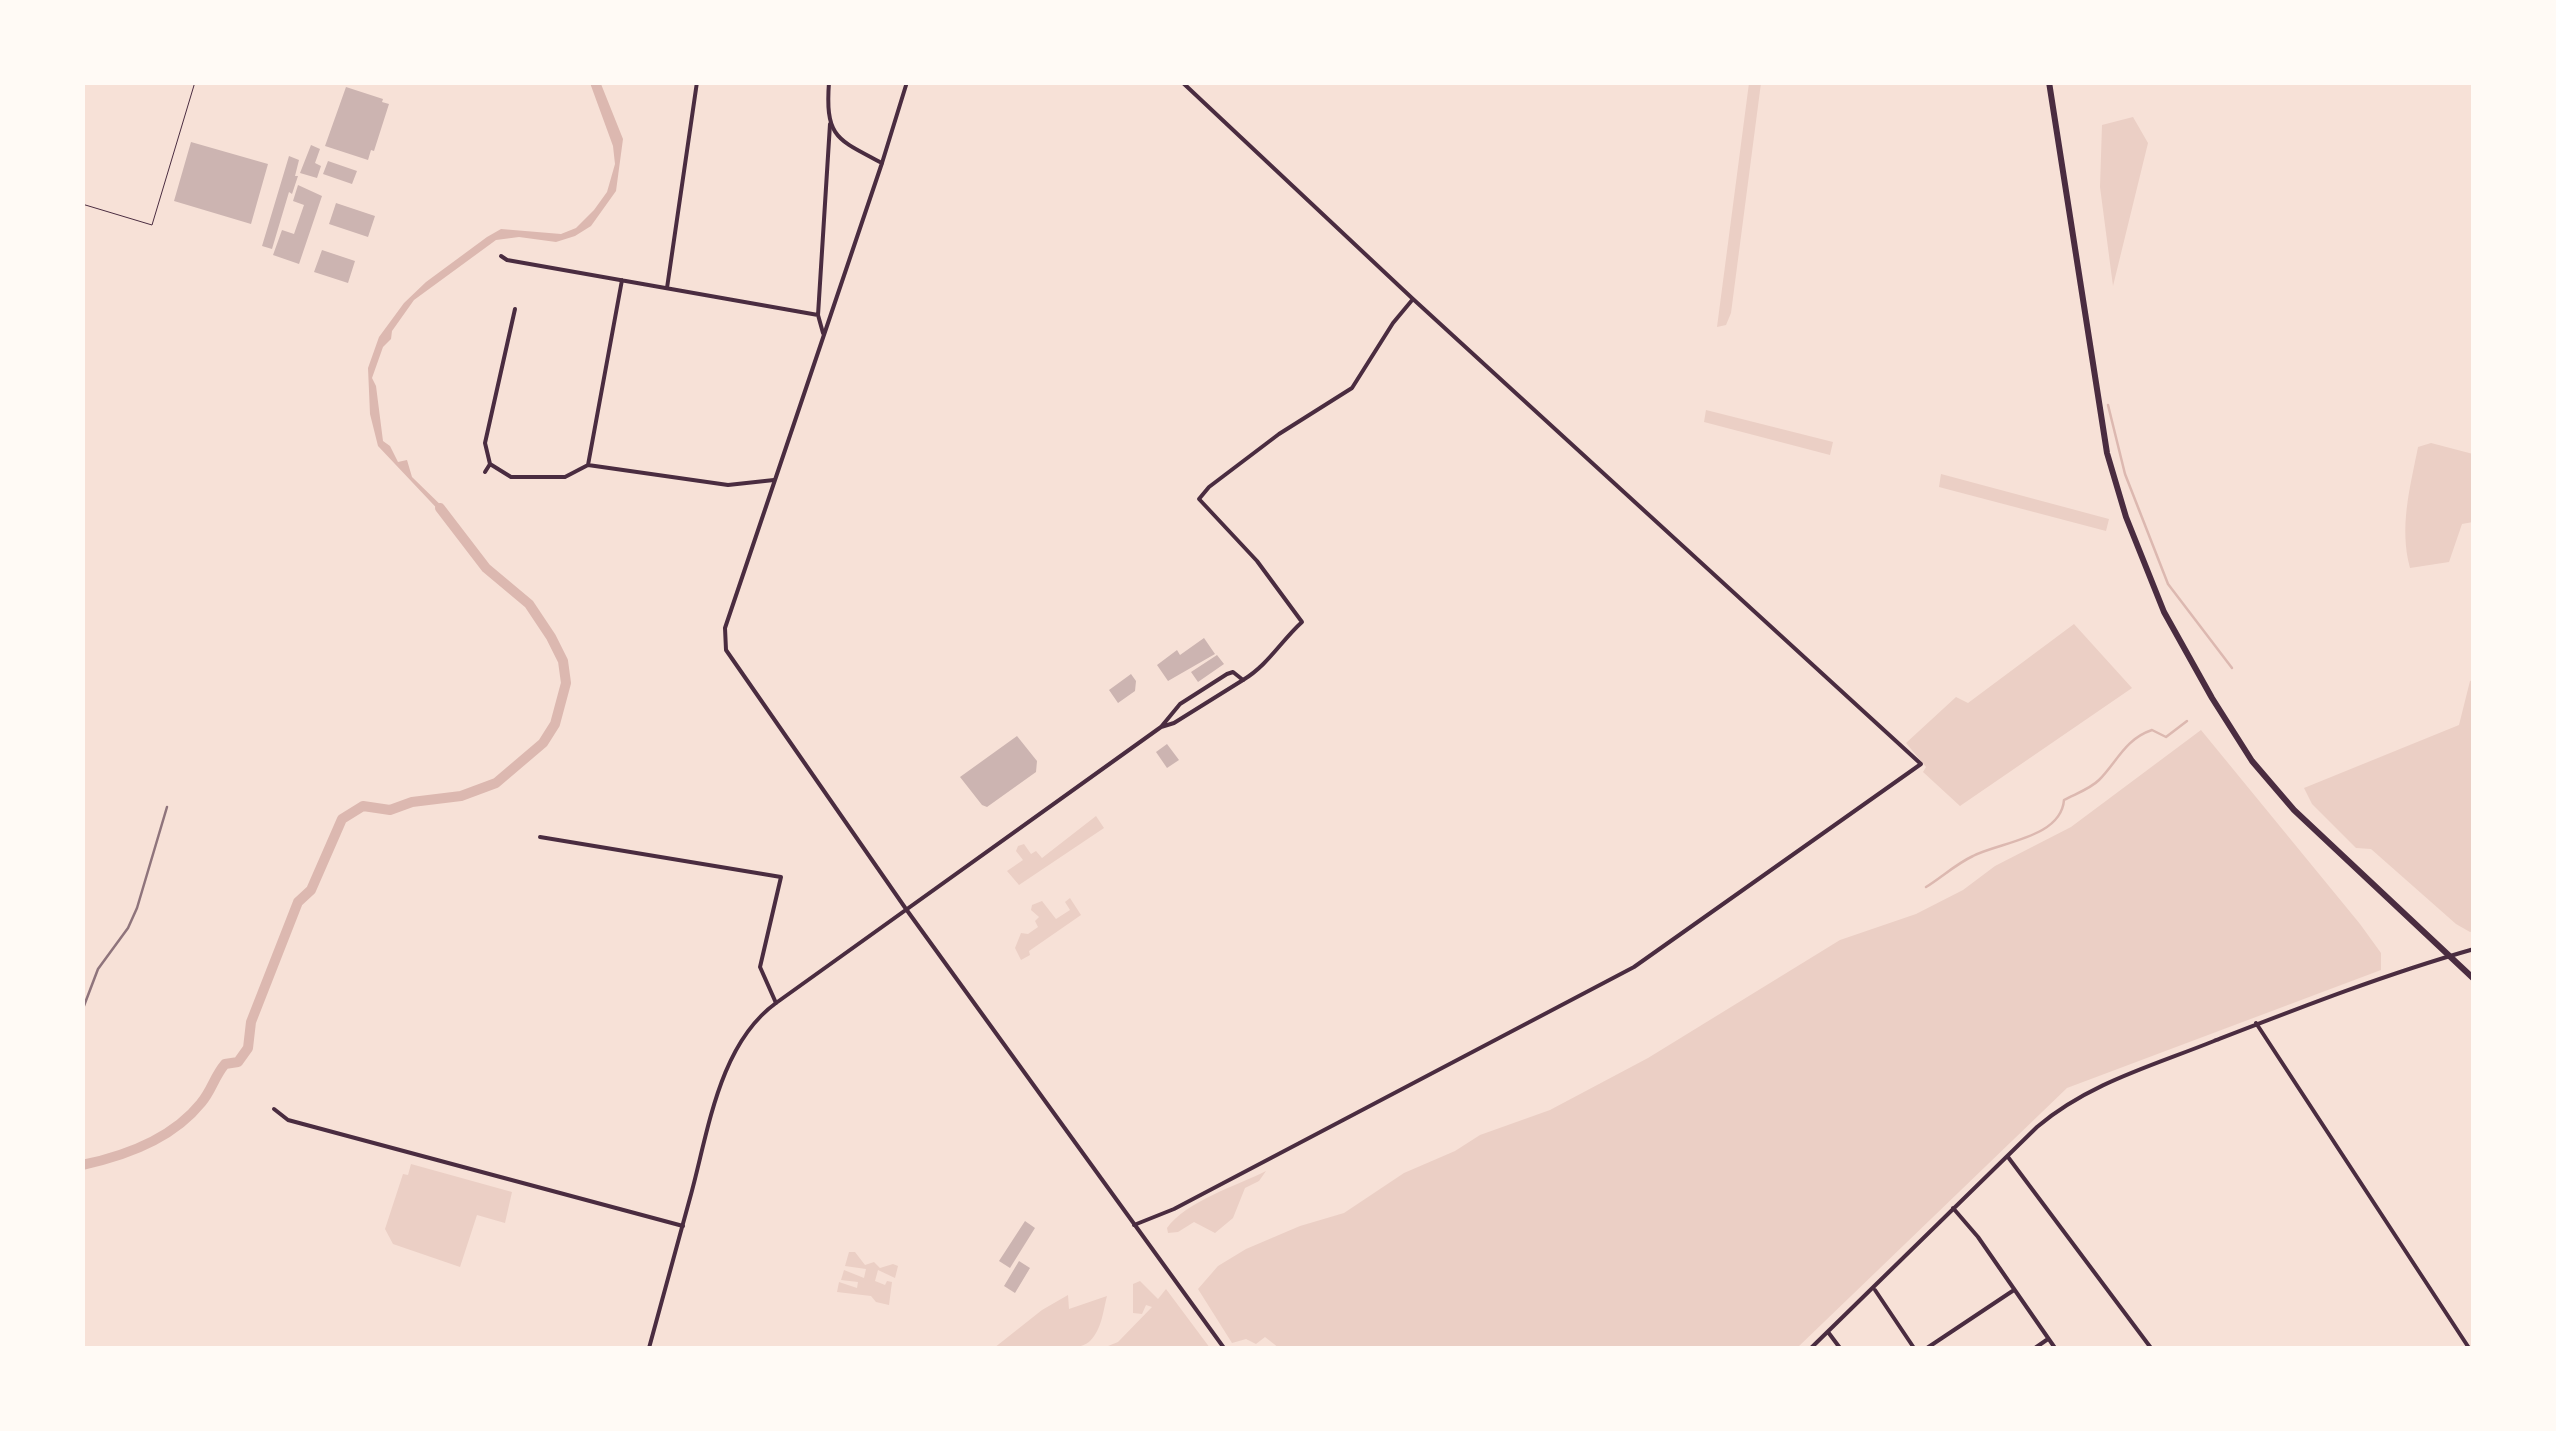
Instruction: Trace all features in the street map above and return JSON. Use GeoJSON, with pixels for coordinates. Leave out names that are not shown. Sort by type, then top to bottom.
{"type":"FeatureCollection","features":[{"type":"Feature","properties":{"kind":"highway"},"geometry":{"type":"LineString","coordinates":[[2050,82],[2107,453],[2126,517],[2164,612],[2252,762],[2294,810],[2474,979]]}},
{"type":"Feature","properties":{"kind":"street"},"geometry":{"type":"LineString","coordinates":[[666,288],[697,82]]}},
{"type":"Feature","properties":{"kind":"street"},"geometry":{"type":"LineString","coordinates":[[829,82],[827,109],[840,141],[882,163]]}},
{"type":"Feature","properties":{"kind":"street"},"geometry":{"type":"LineString","coordinates":[[907,82],[725,628],[726,650],[906,908],[1224,1348]]}},
{"type":"Feature","properties":{"kind":"street"},"geometry":{"type":"LineString","coordinates":[[1134,1225],[1174,1209],[1622,974],[1921,764],[1182,82]]}},
{"type":"Feature","properties":{"kind":"street"},"geometry":{"type":"LineString","coordinates":[[824,338],[818,315],[830,122]]}},
{"type":"Feature","properties":{"kind":"street"},"geometry":{"type":"LineString","coordinates":[[502,256],[507,260],[818,315]]}},
{"type":"Feature","properties":{"kind":"street"},"geometry":{"type":"LineString","coordinates":[[588,465],[622,280]]}},
{"type":"Feature","properties":{"kind":"street"},"geometry":{"type":"LineString","coordinates":[[1162,727],[1174,724],[1262,669],[1283,639],[1302,622],[1257,561],[1198,499],[1279,434],[1352,388],[1413,299]]}},
{"type":"Feature","properties":{"kind":"street"},"geometry":{"type":"LineString","coordinates":[[514,309],[485,442],[490,464],[510,477],[564,478],[588,465],[728,484],[774,480]]}},
{"type":"Feature","properties":{"kind":"street"},"geometry":{"type":"LineString","coordinates":[[485,472],[490,464]]}},
{"type":"Feature","properties":{"kind":"street"},"geometry":{"type":"LineString","coordinates":[[649,1348],[725,1077],[745,1035],[776,1003],[1162,727],[1180,704],[1227,674],[1233,672],[1244,680]]}},
{"type":"Feature","properties":{"kind":"street"},"geometry":{"type":"LineString","coordinates":[[540,837],[781,877],[760,967],[776,1003]]}},
{"type":"Feature","properties":{"kind":"street"},"geometry":{"type":"LineString","coordinates":[[1810,1348],[2045,1120],[2076,1098],[2124,1074],[2256,1023],[2474,949]]}},
{"type":"Feature","properties":{"kind":"street"},"geometry":{"type":"LineString","coordinates":[[2256,1023],[2469,1348]]}},
{"type":"Feature","properties":{"kind":"street"},"geometry":{"type":"LineString","coordinates":[[274,1109],[288,1120],[682,1226]]}},
{"type":"Feature","properties":{"kind":"street"},"geometry":{"type":"LineString","coordinates":[[2008,1156],[2149,1348]]}},
{"type":"Feature","properties":{"kind":"street"},"geometry":{"type":"LineString","coordinates":[[1953,1208],[2055,1348]]}},
{"type":"Feature","properties":{"kind":"street"},"geometry":{"type":"LineString","coordinates":[[1873,1289],[1914,1348]]}},
{"type":"Feature","properties":{"kind":"street"},"geometry":{"type":"LineString","coordinates":[[1927,1348],[2014,1290]]}},
{"type":"Feature","properties":{"kind":"street"},"geometry":{"type":"LineString","coordinates":[[1828,1332],[1840,1348]]}},
{"type":"Feature","properties":{"kind":"street"},"geometry":{"type":"LineString","coordinates":[[2035,1348],[2048,1339]]}},
{"type":"Feature","properties":{"kind":"lane"},"geometry":{"type":"LineString","coordinates":[[82,204],[152,225],[194,82]]}},
{"type":"Feature","properties":{"kind":"shaded area"},"geometry":{"type":"Polygon","coordinates":[[[590,83],[601,84],[623,139],[616,191],[591,226],[556,242],[519,237],[496,240],[414,300],[383,347],[372,378],[383,441],[398,462],[407,460],[412,477],[450,514],[446,518],[378,446],[370,414],[368,368],[379,337],[404,303],[487,237],[501,229],[561,234],[576,228],[594,210],[607,192],[615,164],[613,146],[590,83]]]}},
{"type":"Feature","properties":{"kind":"shaded area"},"geometry":{"type":"Polygon","coordinates":[[[1749,83],[1761,83],[1731,313],[1726,325],[1717,327],[1749,83]]]}},
{"type":"Feature","properties":{"kind":"shaded area"},"geometry":{"type":"Polygon","coordinates":[[[2133,117],[2148,143],[2113,286],[2100,187],[2102,125],[2133,117]]]}},
{"type":"Feature","properties":{"kind":"shaded area"},"geometry":{"type":"Polygon","coordinates":[[[1706,410],[1833,442],[1830,455],[1704,422],[1706,410]]]}},
{"type":"Feature","properties":{"kind":"shaded area"},"geometry":{"type":"Polygon","coordinates":[[[2431,443],[2473,454],[2473,522],[2462,524],[2449,562],[2410,568],[2405,538],[2409,492],[2418,447],[2431,443]]]}},
{"type":"Feature","properties":{"kind":"shaded area"},"geometry":{"type":"Polygon","coordinates":[[[1941,474],[2109,519],[2106,531],[1939,487],[1941,474]]]}},
{"type":"Feature","properties":{"kind":"shaded area"},"geometry":{"type":"Polygon","coordinates":[[[2074,624],[2132,688],[1960,806],[1923,772],[1926,767],[1906,743],[1956,697],[1968,703],[2074,624]]]}},
{"type":"Feature","properties":{"kind":"shaded area"},"geometry":{"type":"Polygon","coordinates":[[[2473,680],[2474,931],[2470,932],[2371,849],[2356,848],[2312,804],[2304,788],[2459,725],[2473,680]]]}},
{"type":"Feature","properties":{"kind":"shaded area"},"geometry":{"type":"Polygon","coordinates":[[[2201,730],[2360,924],[2381,953],[2381,970],[2067,1088],[1797,1348],[1279,1348],[1265,1337],[1256,1344],[1246,1339],[1232,1343],[1198,1289],[1218,1266],[1246,1249],[1344,1213],[1404,1173],[1455,1151],[1480,1135],[1550,1110],[1648,1058],[1840,940],[1916,914],[1963,890],[1995,866],[2071,827],[2201,730]]]}},
{"type":"Feature","properties":{"kind":"shaded area"},"geometry":{"type":"Polygon","coordinates":[[[1096,816],[1104,828],[1019,885],[1007,871],[1023,860],[1016,851],[1018,846],[1024,844],[1031,854],[1036,851],[1042,858],[1096,816]]]}},
{"type":"Feature","properties":{"kind":"shaded area"},"geometry":{"type":"Polygon","coordinates":[[[1070,898],[1081,915],[1021,960],[1015,948],[1021,933],[1028,934],[1038,927],[1035,921],[1039,917],[1031,910],[1032,905],[1042,901],[1056,919],[1070,910],[1065,902],[1070,898]]]}},
{"type":"Feature","properties":{"kind":"shaded area"},"geometry":{"type":"Polygon","coordinates":[[[411,1164],[512,1192],[505,1223],[477,1215],[460,1267],[393,1244],[385,1229],[403,1174],[408,1175],[411,1164]]]}},
{"type":"Feature","properties":{"kind":"shaded area"},"geometry":{"type":"Polygon","coordinates":[[[1266,1171],[1259,1181],[1245,1188],[1233,1218],[1215,1233],[1194,1222],[1168,1233],[1167,1228],[1186,1210],[1266,1171]]]}},
{"type":"Feature","properties":{"kind":"shaded area"},"geometry":{"type":"Polygon","coordinates":[[[849,1252],[855,1252],[865,1265],[874,1262],[880,1268],[898,1266],[895,1278],[878,1270],[875,1281],[885,1285],[892,1282],[889,1305],[876,1302],[871,1296],[837,1292],[839,1282],[857,1288],[858,1282],[841,1280],[844,1270],[864,1278],[866,1269],[845,1266],[849,1252]]]}},
{"type":"Feature","properties":{"kind":"shaded area"},"geometry":{"type":"Polygon","coordinates":[[[1140,1281],[1158,1299],[1166,1289],[1210,1348],[1103,1348],[1118,1342],[1152,1307],[1146,1305],[1142,1314],[1133,1313],[1133,1284],[1140,1281]]]}},
{"type":"Feature","properties":{"kind":"shaded area"},"geometry":{"type":"Polygon","coordinates":[[[1068,1295],[1069,1309],[1107,1296],[1100,1325],[1090,1341],[1059,1350],[994,1348],[1042,1310],[1068,1295]]]}},
{"type":"Feature","properties":{"kind":"building"},"geometry":{"type":"Polygon","coordinates":[[[346,87],[389,104],[368,160],[325,146],[346,87]]]}},
{"type":"Feature","properties":{"kind":"building"},"geometry":{"type":"Polygon","coordinates":[[[191,142],[268,164],[251,224],[174,201],[191,142]]]}},
{"type":"Feature","properties":{"kind":"building"},"geometry":{"type":"Polygon","coordinates":[[[311,145],[320,149],[315,163],[321,166],[317,178],[300,173],[311,145]]]}},
{"type":"Feature","properties":{"kind":"building"},"geometry":{"type":"Polygon","coordinates":[[[289,156],[299,160],[298,176],[292,194],[289,192],[272,249],[262,246],[289,156]]]}},
{"type":"Feature","properties":{"kind":"building"},"geometry":{"type":"Polygon","coordinates":[[[328,161],[357,171],[352,184],[323,174],[328,161]]]}},
{"type":"Feature","properties":{"kind":"building"},"geometry":{"type":"Polygon","coordinates":[[[298,185],[322,196],[299,264],[273,255],[282,230],[294,234],[304,205],[293,201],[298,185]]]}},
{"type":"Feature","properties":{"kind":"building"},"geometry":{"type":"Polygon","coordinates":[[[336,203],[375,216],[368,237],[329,224],[336,203]]]}},
{"type":"Feature","properties":{"kind":"building"},"geometry":{"type":"Polygon","coordinates":[[[322,250],[355,261],[348,283],[314,272],[322,250]]]}},
{"type":"Feature","properties":{"kind":"building"},"geometry":{"type":"Polygon","coordinates":[[[1204,638],[1215,654],[1168,681],[1157,665],[1177,650],[1180,655],[1204,638]]]}},
{"type":"Feature","properties":{"kind":"building"},"geometry":{"type":"Polygon","coordinates":[[[1217,655],[1224,664],[1198,682],[1191,672],[1217,655]]]}},
{"type":"Feature","properties":{"kind":"building"},"geometry":{"type":"Polygon","coordinates":[[[1131,674],[1136,681],[1135,691],[1118,703],[1109,690],[1131,674]]]}},
{"type":"Feature","properties":{"kind":"building"},"geometry":{"type":"Polygon","coordinates":[[[1017,736],[1037,761],[1036,772],[987,807],[982,805],[960,777],[1017,736]]]}},
{"type":"Feature","properties":{"kind":"building"},"geometry":{"type":"Polygon","coordinates":[[[1167,744],[1179,760],[1167,768],[1156,752],[1167,744]]]}},
{"type":"Feature","properties":{"kind":"building"},"geometry":{"type":"Polygon","coordinates":[[[1025,1221],[1035,1228],[1010,1268],[999,1261],[1025,1221]]]}},
{"type":"Feature","properties":{"kind":"building"},"geometry":{"type":"Polygon","coordinates":[[[1019,1261],[1030,1268],[1015,1293],[1004,1286],[1019,1261]]]}},
{"type":"Feature","properties":{"kind":"waterway"},"geometry":{"type":"LineString","coordinates":[[2108,405],[2125,474],[2168,584],[2232,668]]}},
{"type":"Feature","properties":{"kind":"waterway"},"geometry":{"type":"LineString","coordinates":[[82,1165],[131,1151],[162,1136],[201,1103],[225,1064],[238,1062],[248,1048],[251,1022],[298,902],[311,890],[342,819],[363,806],[390,810],[412,802],[461,796],[496,783],[543,743],[555,724],[566,683],[563,661],[551,637],[529,604],[486,568],[440,508]]}},
{"type":"Feature","properties":{"kind":"waterway"},"geometry":{"type":"LineString","coordinates":[[1926,887],[1973,856],[2041,831],[2060,813],[2064,800],[2095,783],[2135,739],[2152,730],[2166,737],[2187,721]]}},
{"type":"Feature","properties":{"kind":"railway"},"geometry":{"type":"LineString","coordinates":[[82,1011],[98,969],[128,928],[137,908],[167,807]]}}]}
